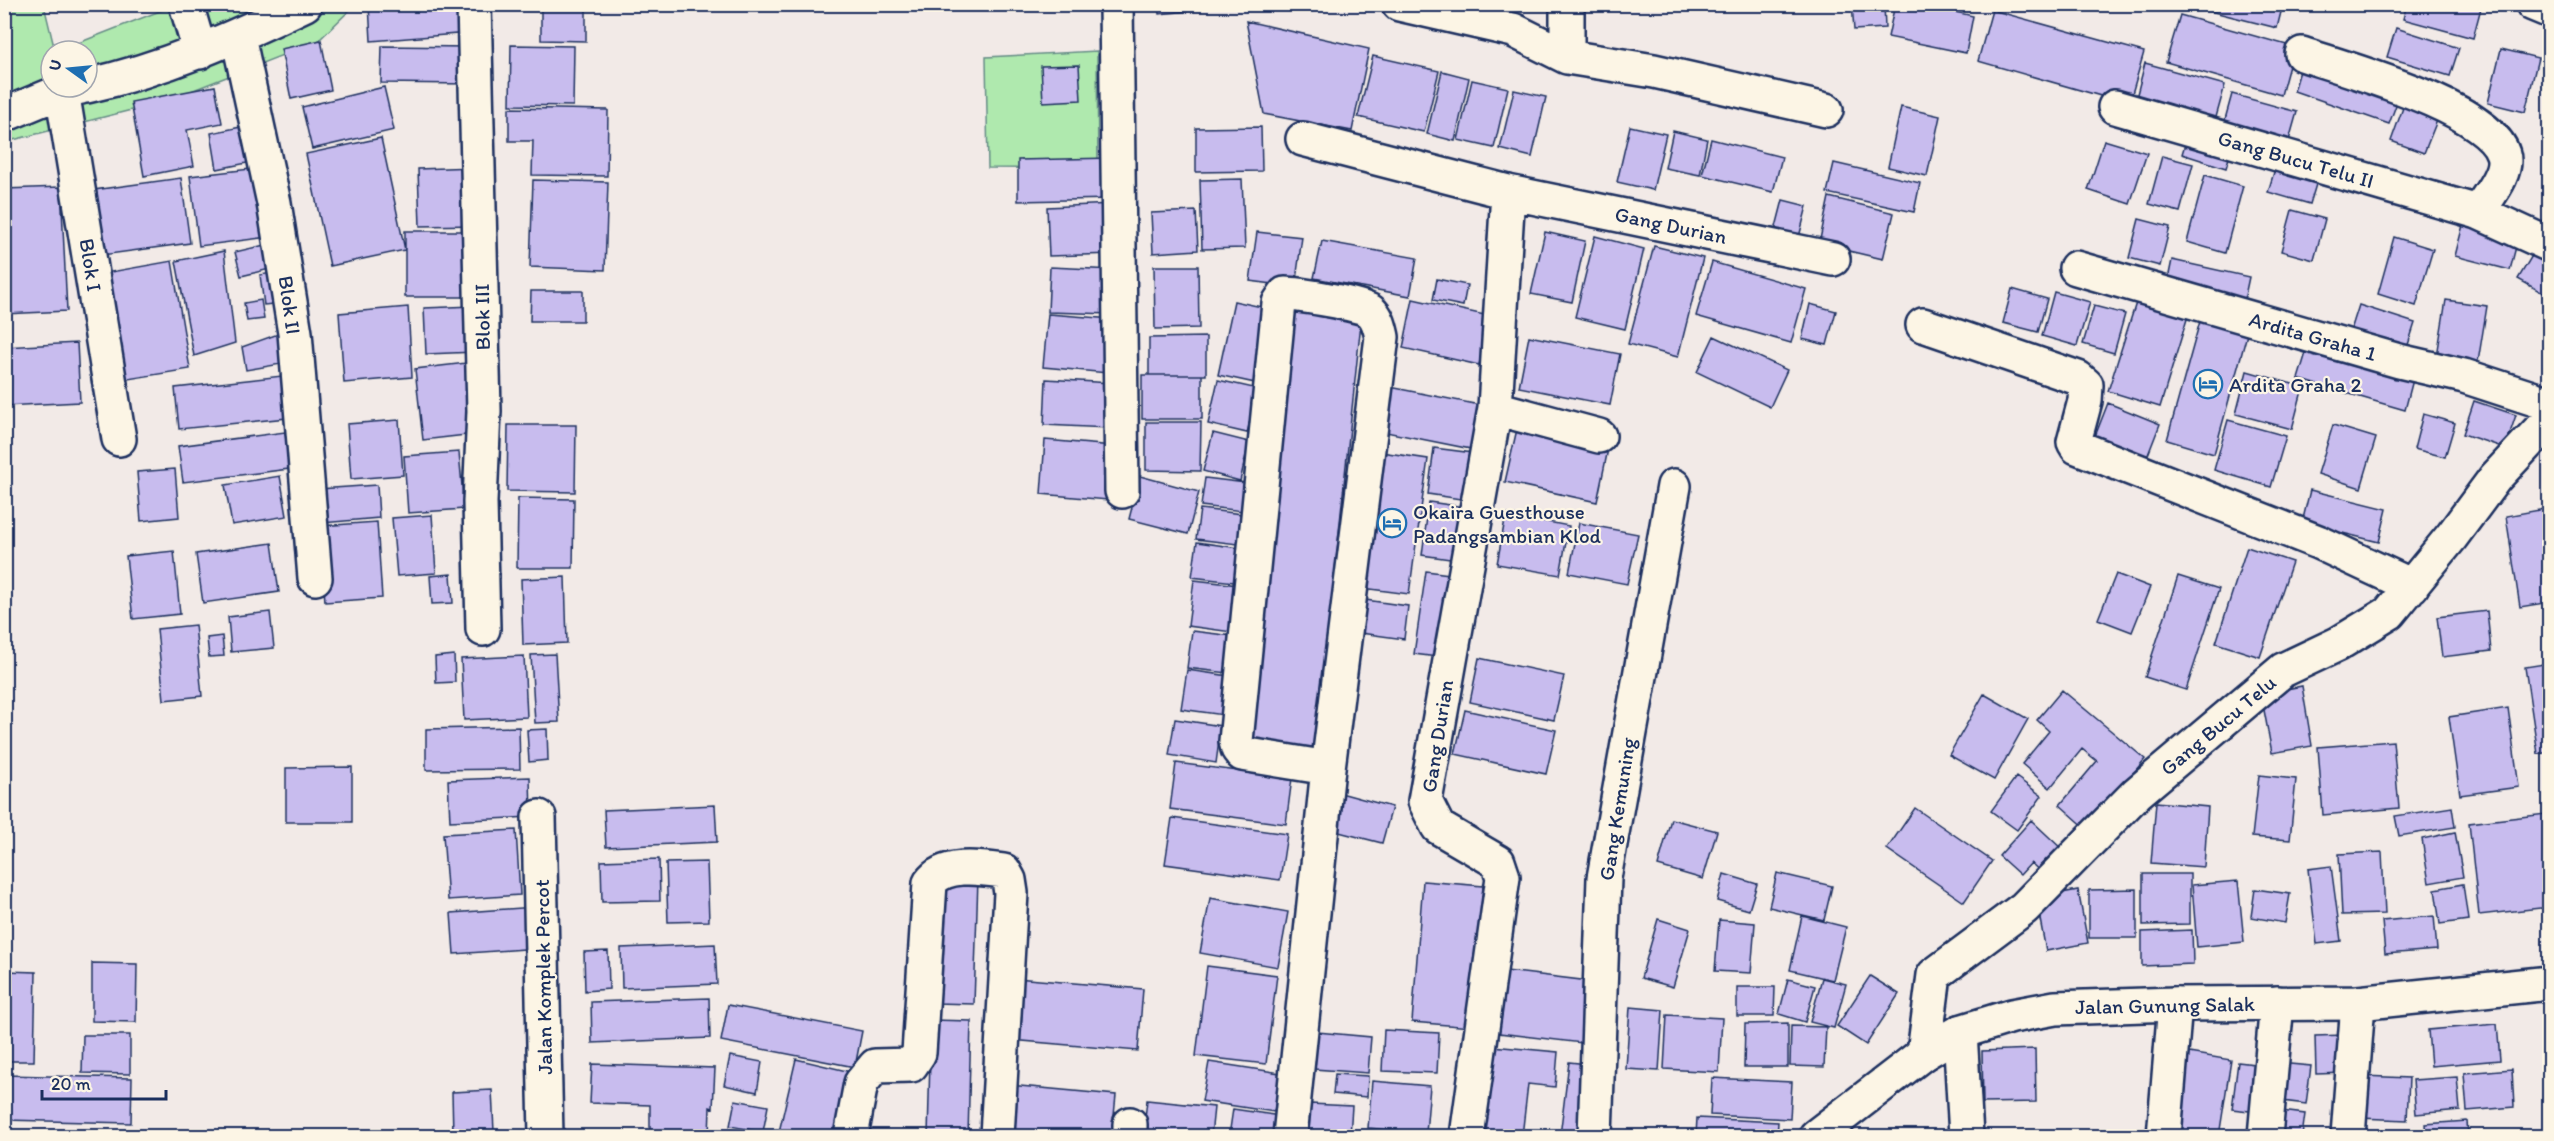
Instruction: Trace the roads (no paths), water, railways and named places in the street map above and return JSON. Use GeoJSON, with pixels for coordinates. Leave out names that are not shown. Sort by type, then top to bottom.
{"type":"FeatureCollection","features":[{"type":"Feature","properties":{"kind":"street"},"geometry":{"type":"LineString","coordinates":[[186,4],[200,52]]}},
{"type":"Feature","properties":{"kind":"street"},"geometry":{"type":"LineString","coordinates":[[99,83],[200,52],[304,4]]}},
{"type":"Feature","properties":{"kind":"street","name":"Blok III"},"geometry":{"type":"LineString","coordinates":[[474,4],[484,411],[480,502],[483,629]]}},
{"type":"Feature","properties":{"kind":"street"},"geometry":{"type":"LineString","coordinates":[[1116,4],[1122,491]]}},
{"type":"Feature","properties":{"kind":"street"},"geometry":{"type":"LineString","coordinates":[[1399,4],[1514,30],[1567,57],[1654,71],[1826,110]]}},
{"type":"Feature","properties":{"kind":"street"},"geometry":{"type":"LineString","coordinates":[[1567,4],[1567,57]]}},
{"type":"Feature","properties":{"kind":"street"},"geometry":{"type":"LineString","coordinates":[[2534,4],[2550,11]]}},
{"type":"Feature","properties":{"kind":"street","name":"Blok II"},"geometry":{"type":"LineString","coordinates":[[238,36],[274,203],[295,333],[315,578]]}},
{"type":"Feature","properties":{"kind":"street"},"geometry":{"type":"LineString","coordinates":[[2302,54],[2424,96],[2479,124],[2497,142],[2504,156],[2500,176],[2478,212]]}},
{"type":"Feature","properties":{"kind":"street"},"geometry":{"type":"LineString","coordinates":[[4,115],[47,99]]}},
{"type":"Feature","properties":{"kind":"street","name":"Blok I"},"geometry":{"type":"LineString","coordinates":[[78,99],[119,439]]}},
{"type":"Feature","properties":{"kind":"street","name":"Gang Bucu Telu II"},"geometry":{"type":"LineString","coordinates":[[2115,107],[2478,212],[2550,245]]}},
{"type":"Feature","properties":{"kind":"street","name":"Gang Durian"},"geometry":{"type":"LineString","coordinates":[[1303,139],[1508,192],[1833,259]]}},
{"type":"Feature","properties":{"kind":"street","name":"Gang Durian"},"geometry":{"type":"LineString","coordinates":[[1467,1137],[1503,877],[1498,862],[1438,827],[1425,801],[1495,408],[1508,192]]}},
{"type":"Feature","properties":{"kind":"street","name":"Ardita Graha 1"},"geometry":{"type":"LineString","coordinates":[[2076,268],[2399,361],[2464,376],[2550,404]]}},
{"type":"Feature","properties":{"kind":"street"},"geometry":{"type":"LineString","coordinates":[[1290,1137],[1328,768],[1382,337],[1378,323],[1371,312],[1358,306],[1285,294],[1280,303],[1236,741],[1242,754],[1328,768]]}},
{"type":"Feature","properties":{"kind":"street"},"geometry":{"type":"LineString","coordinates":[[1923,325],[2078,378],[2086,385],[2085,401],[2074,442],[2077,447],[2318,542],[2412,586]]}},
{"type":"Feature","properties":{"kind":"street"},"geometry":{"type":"LineString","coordinates":[[1495,408],[1599,436]]}},
{"type":"Feature","properties":{"kind":"street","name":"Gang Bucu Telu"},"geometry":{"type":"LineString","coordinates":[[1924,1053],[1934,975],[2024,908],[2137,793],[2283,670],[2338,644],[2389,613],[2495,478],[2550,419]]}},
{"type":"Feature","properties":{"kind":"street","name":"Gang Kemuning"},"geometry":{"type":"LineString","coordinates":[[1595,1137],[1604,878],[1674,486]]}},
{"type":"Feature","properties":{"kind":"street","name":"Jalan Komplek Percot"},"geometry":{"type":"LineString","coordinates":[[539,817],[546,1137]]}},
{"type":"Feature","properties":{"kind":"street"},"geometry":{"type":"LineString","coordinates":[[851,1137],[861,1083],[875,1066],[911,1065],[919,1053],[930,883],[941,871],[955,869],[1004,871],[1009,880],[1010,917],[1002,1019],[997,1137]]}},
{"type":"Feature","properties":{"kind":"street","name":"Jalan Gunung Salak"},"geometry":{"type":"LineString","coordinates":[[1816,1137],[1924,1053],[1960,1032],[2012,1016],[2055,1008],[2175,1004],[2358,1003],[2550,983]]}},
{"type":"Feature","properties":{"kind":"street"},"geometry":{"type":"LineString","coordinates":[[2265,1137],[2277,1003]]}},
{"type":"Feature","properties":{"kind":"street"},"geometry":{"type":"LineString","coordinates":[[2348,1137],[2358,1003]]}},
{"type":"Feature","properties":{"kind":"street"},"geometry":{"type":"LineString","coordinates":[[2164,1137],[2175,1004]]}},
{"type":"Feature","properties":{"kind":"street"},"geometry":{"type":"LineString","coordinates":[[1960,1032],[1966,1137]]}},
{"type":"Feature","properties":{"kind":"place","name":"Ardita Graha 2"},"geometry":{"type":"Point","coordinates":[2208,384]}},
{"type":"Feature","properties":{"kind":"place","name":"Okaira Guesthouse Padangsambian Klod"},"geometry":{"type":"Point","coordinates":[1392,523]}}]}
